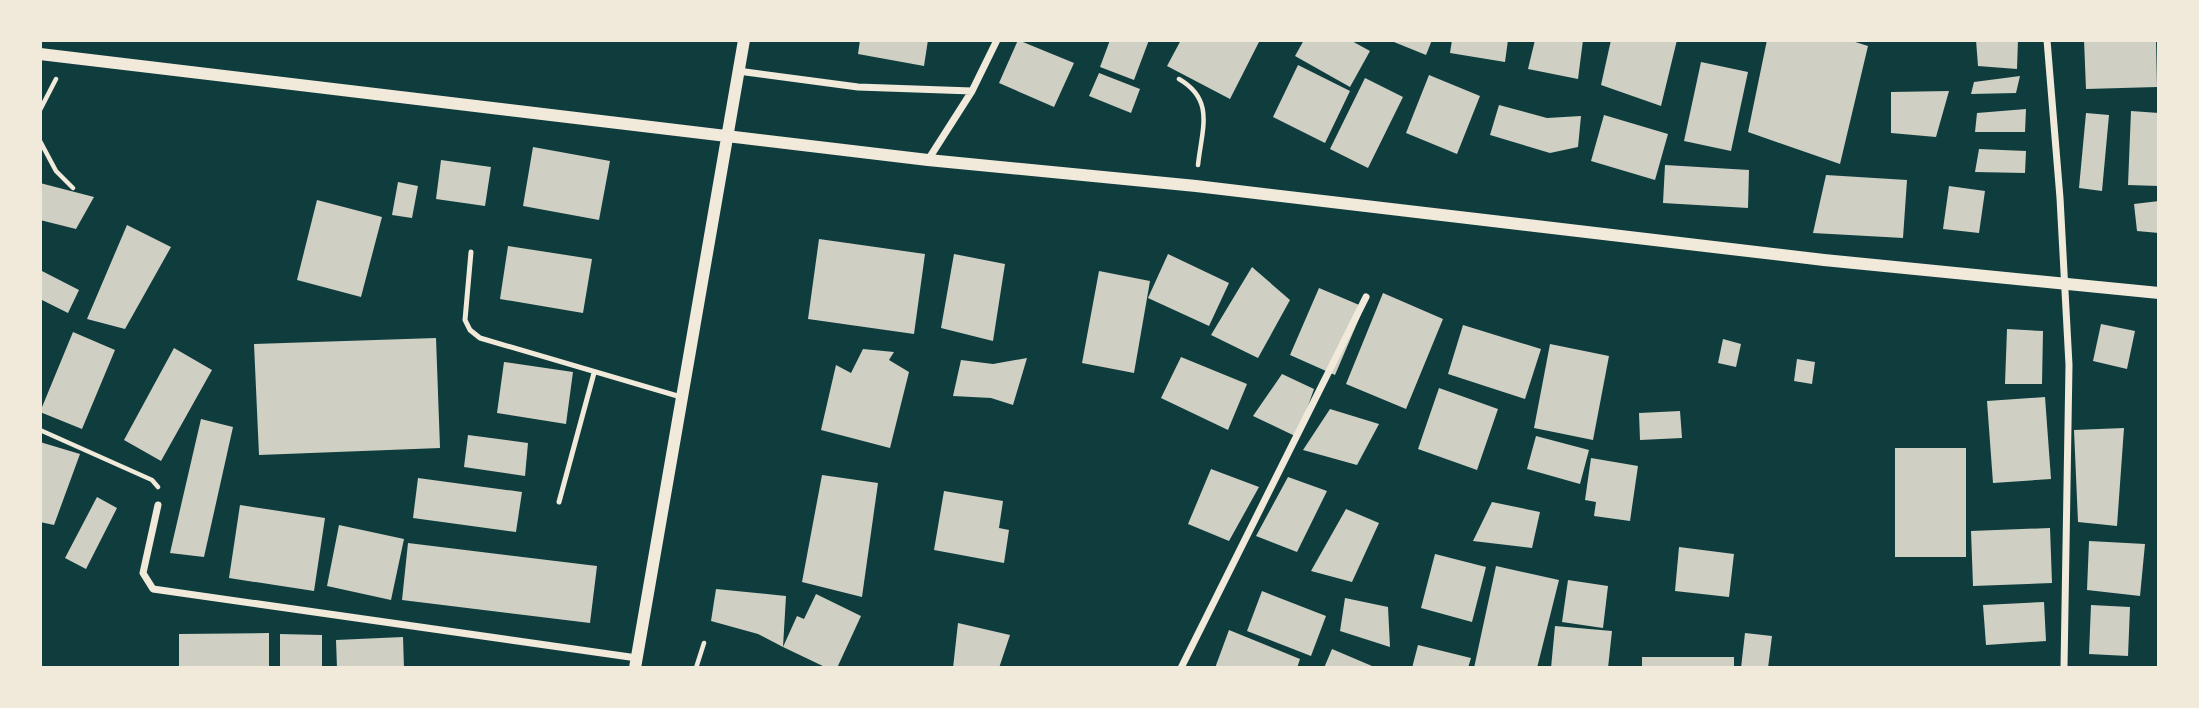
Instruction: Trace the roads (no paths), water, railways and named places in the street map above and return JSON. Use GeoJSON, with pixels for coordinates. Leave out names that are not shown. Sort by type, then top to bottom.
{"type":"FeatureCollection","features":[{"type":"Feature","properties":{"kind":"street"},"geometry":{"type":"LineString","coordinates":[[158,505],[144,573],[153,589],[636,663],[744,40]]}},
{"type":"Feature","properties":{"kind":"street"},"geometry":{"type":"LineString","coordinates":[[928,160],[972,91],[997,40]]}},
{"type":"Feature","properties":{"kind":"street"},"geometry":{"type":"LineString","coordinates":[[2047,40],[2069,365],[2064,668]]}},
{"type":"Feature","properties":{"kind":"street"},"geometry":{"type":"LineString","coordinates":[[40,54],[928,160],[1196,186],[2065,286],[2159,293]]}},
{"type":"Feature","properties":{"kind":"street"},"geometry":{"type":"LineString","coordinates":[[738,71],[858,87],[972,91]]}},
{"type":"Feature","properties":{"kind":"street"},"geometry":{"type":"LineString","coordinates":[[1181,668],[1366,298]]}},
{"type":"Feature","properties":{"kind":"lane"},"geometry":{"type":"LineString","coordinates":[[471,252],[466,320],[470,330],[480,338],[681,397]]}},
{"type":"Feature","properties":{"kind":"lane"},"geometry":{"type":"LineString","coordinates":[[559,502],[594,373]]}}]}
